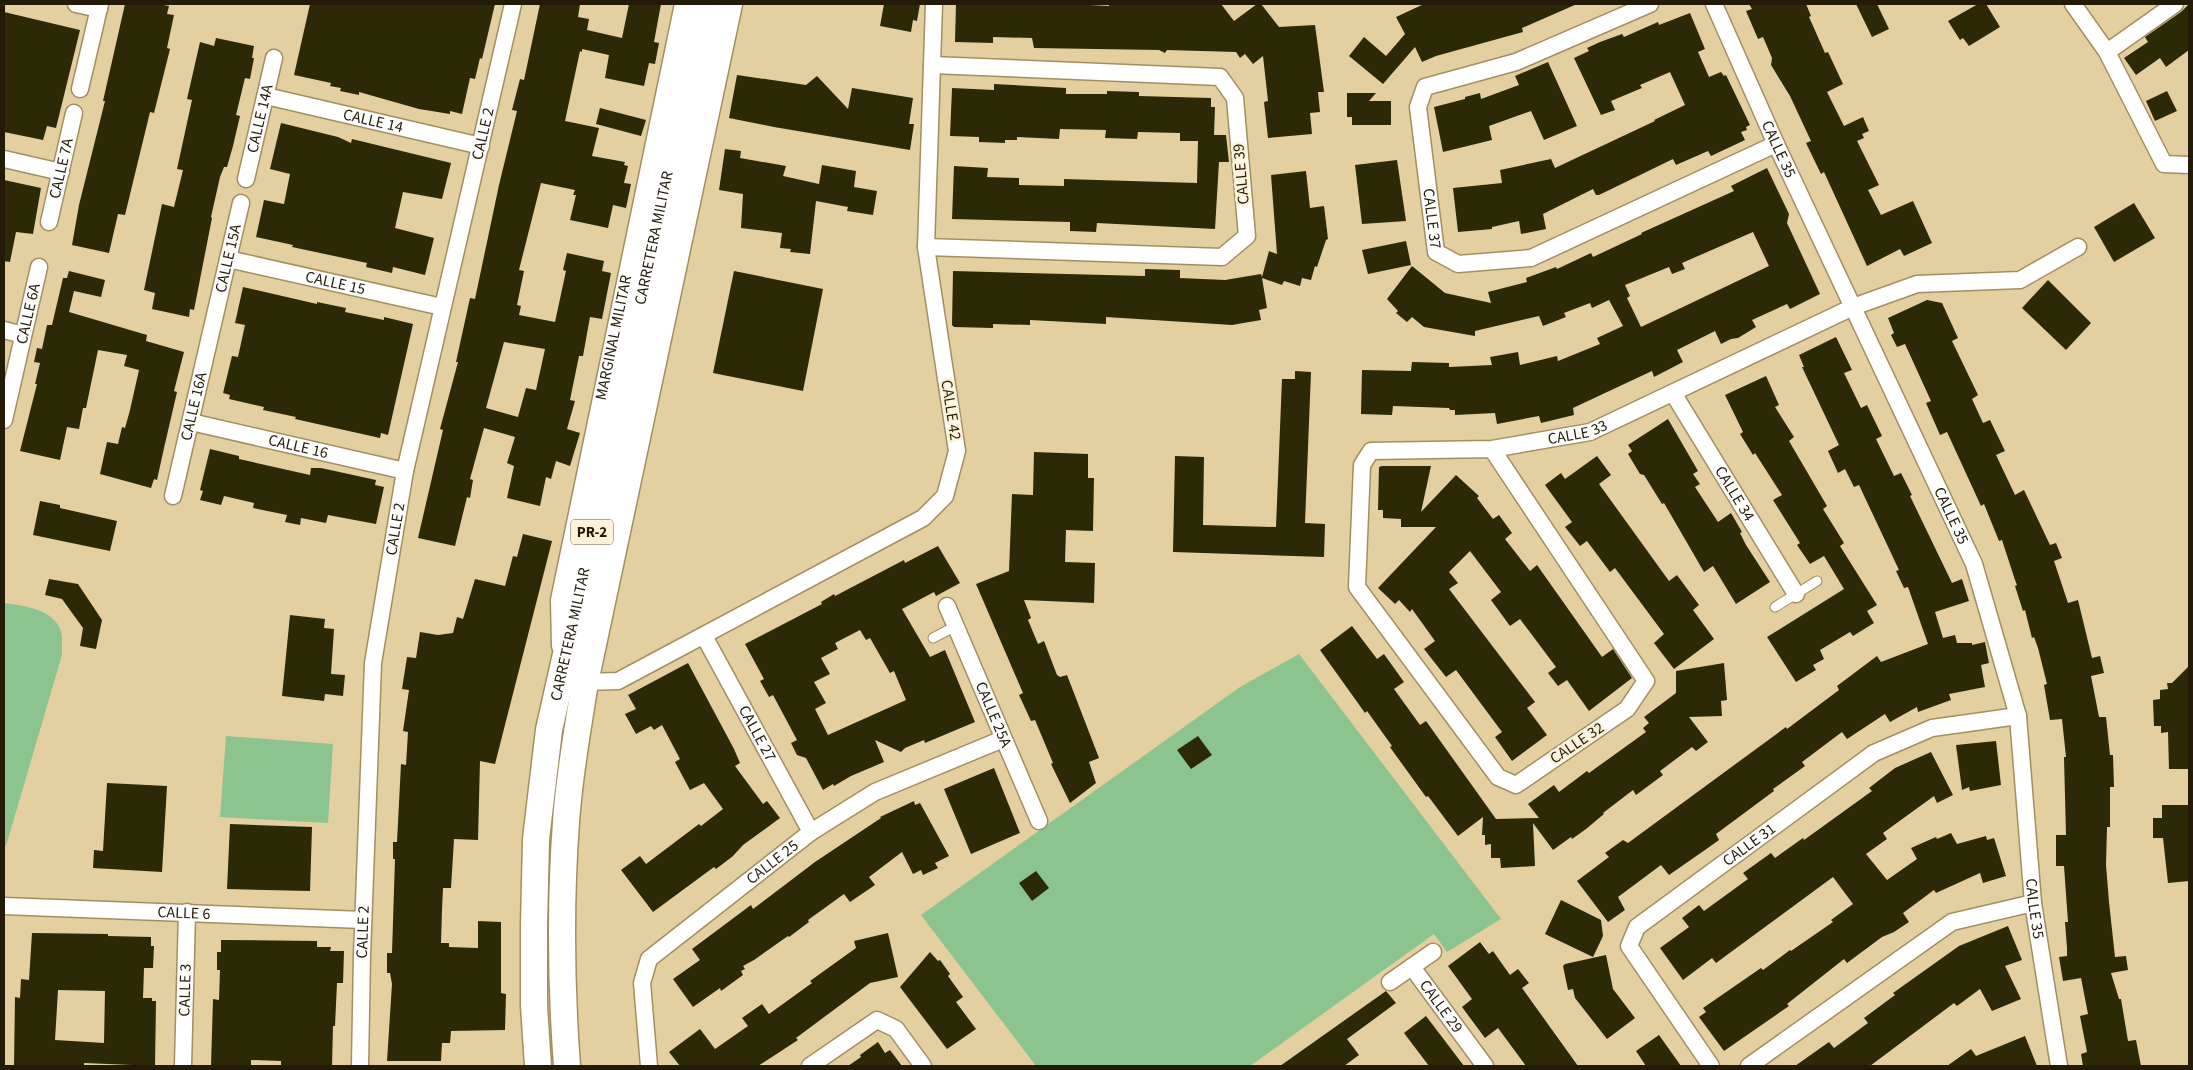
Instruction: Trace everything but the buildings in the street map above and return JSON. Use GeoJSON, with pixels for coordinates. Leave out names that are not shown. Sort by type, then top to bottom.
{"type":"FeatureCollection","features":[{"type":"Feature","properties":{"kind":"main road","name":"CARRETERA MILITAR"},"geometry":{"type":"LineString","coordinates":[[538,1066],[534,1006],[536,839],[549,730],[703,4]]}},
{"type":"Feature","properties":{"kind":"main road","name":"CARRETERA MILITAR"},"geometry":{"type":"LineString","coordinates":[[567,1066],[561,956],[562,883],[573,758],[585,682],[729,4]]}},
{"type":"Feature","properties":{"kind":"street"},"geometry":{"type":"LineString","coordinates":[[76,4],[100,6],[80,89]]}},
{"type":"Feature","properties":{"kind":"street","name":"CALLE 2"},"geometry":{"type":"LineString","coordinates":[[360,1066],[374,663],[405,471],[513,4]]}},
{"type":"Feature","properties":{"kind":"street","name":"MARGINAL MILITAR"},"geometry":{"type":"LineString","coordinates":[[561,673],[558,600],[682,4]]}},
{"type":"Feature","properties":{"kind":"street","name":"CALLE 42"},"geometry":{"type":"LineString","coordinates":[[585,682],[618,681],[923,518],[945,496],[957,451],[926,246],[934,4]]}},
{"type":"Feature","properties":{"kind":"street","name":"CALLE 37"},"geometry":{"type":"LineString","coordinates":[[1650,4],[1516,62],[1425,87],[1418,107],[1436,252],[1458,264],[1531,258],[1776,144]]}},
{"type":"Feature","properties":{"kind":"street","name":"CALLE 35"},"geometry":{"type":"LineString","coordinates":[[1714,4],[1776,144],[1974,564],[2018,716],[2033,903],[2059,1066]]}},
{"type":"Feature","properties":{"kind":"street"},"geometry":{"type":"LineString","coordinates":[[2073,4],[2107,52],[2164,164],[2189,165]]}},
{"type":"Feature","properties":{"kind":"street"},"geometry":{"type":"LineString","coordinates":[[2107,52],[2176,4]]}},
{"type":"Feature","properties":{"kind":"street","name":"CALLE 14A"},"geometry":{"type":"LineString","coordinates":[[246,179],[274,58]]}},
{"type":"Feature","properties":{"kind":"street","name":"CALLE 39"},"geometry":{"type":"LineString","coordinates":[[926,246],[1222,256],[1247,236],[1235,98],[1220,77],[932,65]]}},
{"type":"Feature","properties":{"kind":"street","name":"CALLE 14"},"geometry":{"type":"LineString","coordinates":[[266,96],[480,146]]}},
{"type":"Feature","properties":{"kind":"street","name":"CALLE 7A"},"geometry":{"type":"LineString","coordinates":[[49,222],[74,113]]}},
{"type":"Feature","properties":{"kind":"street"},"geometry":{"type":"LineString","coordinates":[[4,159],[61,172]]}},
{"type":"Feature","properties":{"kind":"street","name":"CALLE 15A"},"geometry":{"type":"LineString","coordinates":[[215,315],[241,203]]}},
{"type":"Feature","properties":{"kind":"street","name":"CALLE 33"},"geometry":{"type":"LineString","coordinates":[[1359,543],[1362,465],[1371,451],[1492,449],[1590,432],[1853,307],[1917,284],[2020,280],[2078,247]]}},
{"type":"Feature","properties":{"kind":"street","name":"CALLE 15"},"geometry":{"type":"LineString","coordinates":[[228,259],[442,307]]}},
{"type":"Feature","properties":{"kind":"street","name":"CALLE 6A"},"geometry":{"type":"LineString","coordinates":[[4,420],[39,266]]}},
{"type":"Feature","properties":{"kind":"street","name":"CALLE 16A"},"geometry":{"type":"LineString","coordinates":[[173,496],[215,315]]}},
{"type":"Feature","properties":{"kind":"street"},"geometry":{"type":"LineString","coordinates":[[4,330],[23,335]]}},
{"type":"Feature","properties":{"kind":"street","name":"CALLE 34"},"geometry":{"type":"LineString","coordinates":[[1672,393],[1796,594]]}},
{"type":"Feature","properties":{"kind":"street","name":"CALLE 16"},"geometry":{"type":"LineString","coordinates":[[191,422],[405,471]]}},
{"type":"Feature","properties":{"kind":"street","name":"CALLE 32"},"geometry":{"type":"LineString","coordinates":[[1359,543],[1357,587],[1498,777],[1516,785],[1627,709],[1646,681],[1492,449]]}},
{"type":"Feature","properties":{"kind":"street","name":"CALLE 25A"},"geometry":{"type":"LineString","coordinates":[[947,606],[1039,821]]}},
{"type":"Feature","properties":{"kind":"street","name":"CALLE 27"},"geometry":{"type":"LineString","coordinates":[[704,636],[811,832]]}},
{"type":"Feature","properties":{"kind":"street","name":"CALLE 31"},"geometry":{"type":"LineString","coordinates":[[1711,1066],[1629,946],[1637,927],[1874,753],[1932,728],[2018,716]]}},
{"type":"Feature","properties":{"kind":"street","name":"CALLE 25"},"geometry":{"type":"LineString","coordinates":[[649,1066],[642,983],[649,959],[811,832],[875,792],[1004,739]]}},
{"type":"Feature","properties":{"kind":"street"},"geometry":{"type":"LineString","coordinates":[[1749,1066],[1952,922],[2033,903]]}},
{"type":"Feature","properties":{"kind":"street","name":"CALLE 6"},"geometry":{"type":"LineString","coordinates":[[4,906],[364,920]]}},
{"type":"Feature","properties":{"kind":"street","name":"CALLE 3"},"geometry":{"type":"LineString","coordinates":[[183,1066],[187,912]]}},
{"type":"Feature","properties":{"kind":"street","name":"CALLE 29"},"geometry":{"type":"LineString","coordinates":[[1433,952],[1412,967],[1485,1066]]}},
{"type":"Feature","properties":{"kind":"street"},"geometry":{"type":"LineString","coordinates":[[1390,982],[1412,967]]}},
{"type":"Feature","properties":{"kind":"street"},"geometry":{"type":"LineString","coordinates":[[810,1066],[878,1020],[896,1029],[923,1066]]}},
{"type":"Feature","properties":{"kind":"lane"},"geometry":{"type":"LineString","coordinates":[[1775,607],[1817,581]]}},
{"type":"Feature","properties":{"kind":"lane"},"geometry":{"type":"LineString","coordinates":[[933,638],[956,626]]}},
{"type":"Feature","properties":{"kind":"green space"},"geometry":{"type":"Polygon","coordinates":[[[4,603],[39,610],[47,614],[59,627],[62,636],[62,655],[6,846],[4,846],[4,603]]]}},
{"type":"Feature","properties":{"kind":"green space"},"geometry":{"type":"Polygon","coordinates":[[[1299,654],[1501,919],[1447,952],[1434,934],[1250,1066],[1036,1066],[921,915],[1240,687],[1299,654]]]}},
{"type":"Feature","properties":{"kind":"green space"},"geometry":{"type":"Polygon","coordinates":[[[226,736],[333,744],[328,823],[220,817],[226,736]]]}}]}
